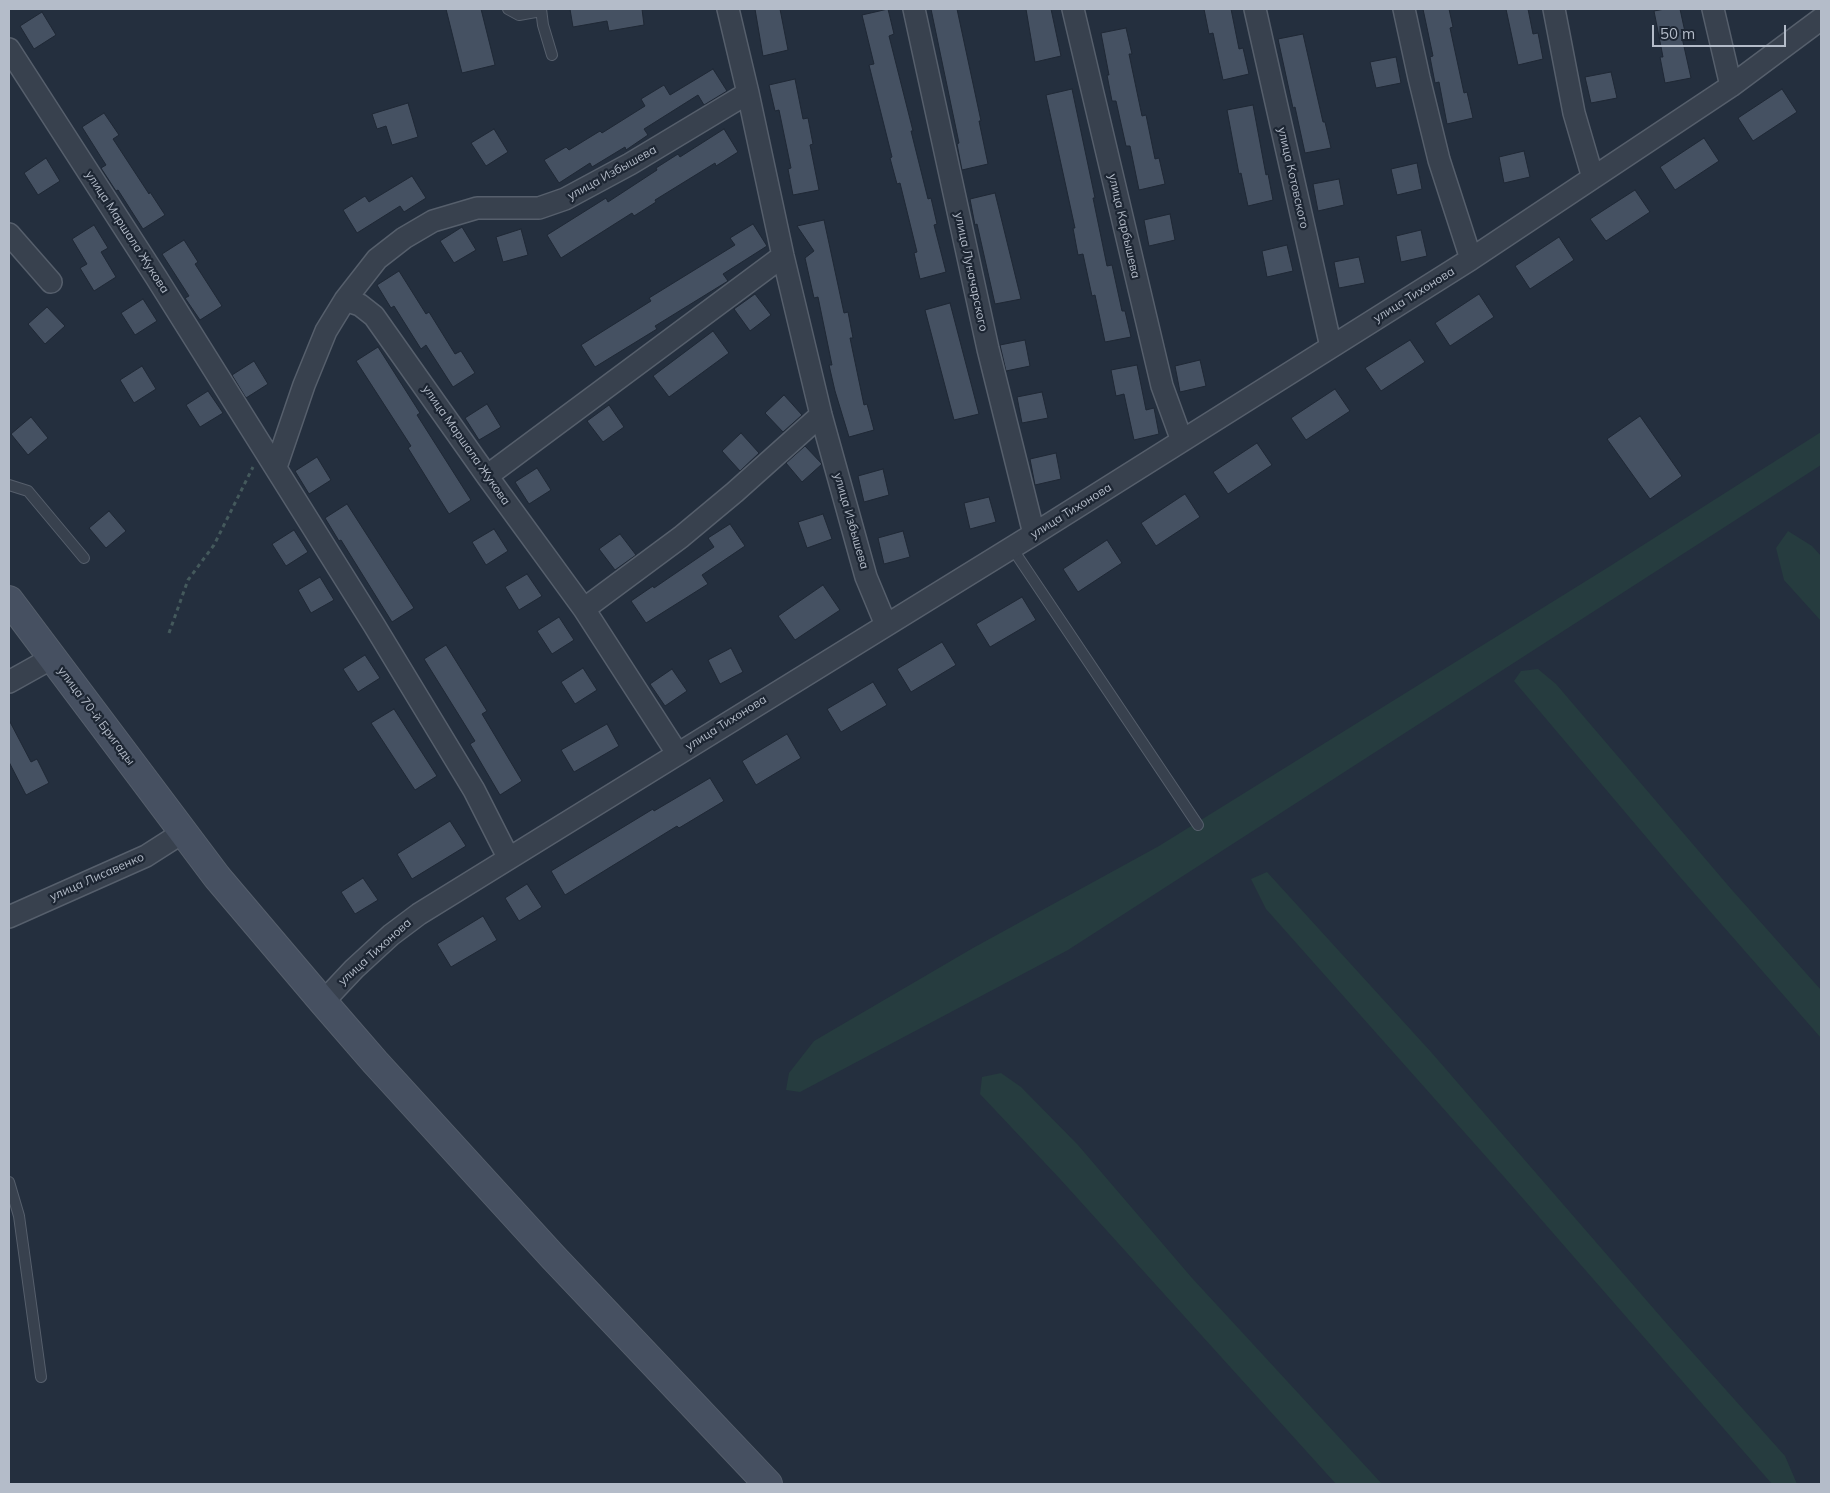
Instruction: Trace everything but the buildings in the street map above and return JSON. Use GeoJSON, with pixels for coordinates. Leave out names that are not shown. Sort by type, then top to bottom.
{"type":"FeatureCollection","features":[{"type":"Feature","properties":{"kind":"main road","name":"улица 70-й Бригады"},"geometry":{"type":"LineString","coordinates":[[9,600],[182,833],[323,1002],[552,1257],[768,1484]]}},
{"type":"Feature","properties":{"kind":"street","name":"улица Избышева"},"geometry":{"type":"LineString","coordinates":[[728,9],[820,415],[866,577],[886,625]]}},
{"type":"Feature","properties":{"kind":"street","name":"улица Луначарского"},"geometry":{"type":"LineString","coordinates":[[914,9],[988,349],[1034,534]]}},
{"type":"Feature","properties":{"kind":"street","name":"улица Карбышева"},"geometry":{"type":"LineString","coordinates":[[1073,9],[1162,386],[1182,441]]}},
{"type":"Feature","properties":{"kind":"street","name":"улица Котовского"},"geometry":{"type":"LineString","coordinates":[[1255,9],[1331,347]]}},
{"type":"Feature","properties":{"kind":"street"},"geometry":{"type":"LineString","coordinates":[[1404,9],[1439,160],[1471,259]]}},
{"type":"Feature","properties":{"kind":"street"},"geometry":{"type":"LineString","coordinates":[[1554,9],[1574,113],[1593,178]]}},
{"type":"Feature","properties":{"kind":"street"},"geometry":{"type":"LineString","coordinates":[[1713,9],[1731,86]]}},
{"type":"Feature","properties":{"kind":"street","name":"улица Тихонова"},"geometry":{"type":"LineString","coordinates":[[323,1002],[354,969],[391,935],[419,914],[1012,548],[1471,259],[1731,86],[1821,19]]}},
{"type":"Feature","properties":{"kind":"street","name":"улица Маршала Жукова"},"geometry":{"type":"LineString","coordinates":[[9,49],[276,467],[474,790],[508,858]]}},
{"type":"Feature","properties":{"kind":"street","name":"улица Избышева"},"geometry":{"type":"LineString","coordinates":[[345,300],[377,259],[404,238],[433,221],[477,208],[539,208],[566,199],[630,164],[748,94]]}},
{"type":"Feature","properties":{"kind":"street"},"geometry":{"type":"LineString","coordinates":[[9,234],[51,282]]}},
{"type":"Feature","properties":{"kind":"street"},"geometry":{"type":"LineString","coordinates":[[487,476],[783,256]]}},
{"type":"Feature","properties":{"kind":"street"},"geometry":{"type":"LineString","coordinates":[[276,467],[314,358],[326,331],[345,300]]}},
{"type":"Feature","properties":{"kind":"street","name":"улица Маршала Жукова"},"geometry":{"type":"LineString","coordinates":[[345,300],[360,305],[374,316],[584,609],[677,753]]}},
{"type":"Feature","properties":{"kind":"street"},"geometry":{"type":"LineString","coordinates":[[584,609],[694,526],[820,415]]}},
{"type":"Feature","properties":{"kind":"street"},"geometry":{"type":"LineString","coordinates":[[9,682],[52,658]]}},
{"type":"Feature","properties":{"kind":"street","name":"улица Лисавенко"},"geometry":{"type":"LineString","coordinates":[[9,917],[146,856],[182,833]]}},
{"type":"Feature","properties":{"kind":"lane"},"geometry":{"type":"LineString","coordinates":[[508,9],[520,15],[541,10],[543,25],[552,55]]}},
{"type":"Feature","properties":{"kind":"lane"},"geometry":{"type":"LineString","coordinates":[[9,485],[28,492],[84,558]]}},
{"type":"Feature","properties":{"kind":"lane"},"geometry":{"type":"LineString","coordinates":[[1012,548],[1198,825]]}},
{"type":"Feature","properties":{"kind":"lane"},"geometry":{"type":"LineString","coordinates":[[9,1182],[19,1216],[41,1377]]}},
{"type":"Feature","properties":{"kind":"path"},"geometry":{"type":"LineString","coordinates":[[169,633],[188,580],[214,545],[263,447]]}},
{"type":"Feature","properties":{"kind":"green space"},"geometry":{"type":"Polygon","coordinates":[[[1821,432],[1821,465],[1068,950],[800,1092],[786,1090],[789,1073],[814,1041],[973,948],[1159,846],[1607,568],[1821,432]]]}},
{"type":"Feature","properties":{"kind":"green space"},"geometry":{"type":"Polygon","coordinates":[[[1788,531],[1812,546],[1821,556],[1821,621],[1784,580],[1776,548],[1788,531]]]}},
{"type":"Feature","properties":{"kind":"green space"},"geometry":{"type":"Polygon","coordinates":[[[1538,669],[1556,684],[1732,890],[1821,990],[1821,1038],[1680,877],[1514,681],[1521,671],[1538,669]]]}},
{"type":"Feature","properties":{"kind":"green space"},"geometry":{"type":"Polygon","coordinates":[[[1267,872],[1431,1052],[1667,1324],[1785,1456],[1797,1484],[1772,1484],[1505,1178],[1266,909],[1251,879],[1267,872]]]}},
{"type":"Feature","properties":{"kind":"green space"},"geometry":{"type":"Polygon","coordinates":[[[1001,1073],[1021,1087],[1078,1145],[1192,1278],[1382,1484],[1336,1484],[1061,1180],[980,1094],[982,1077],[1001,1073]]]}}]}
